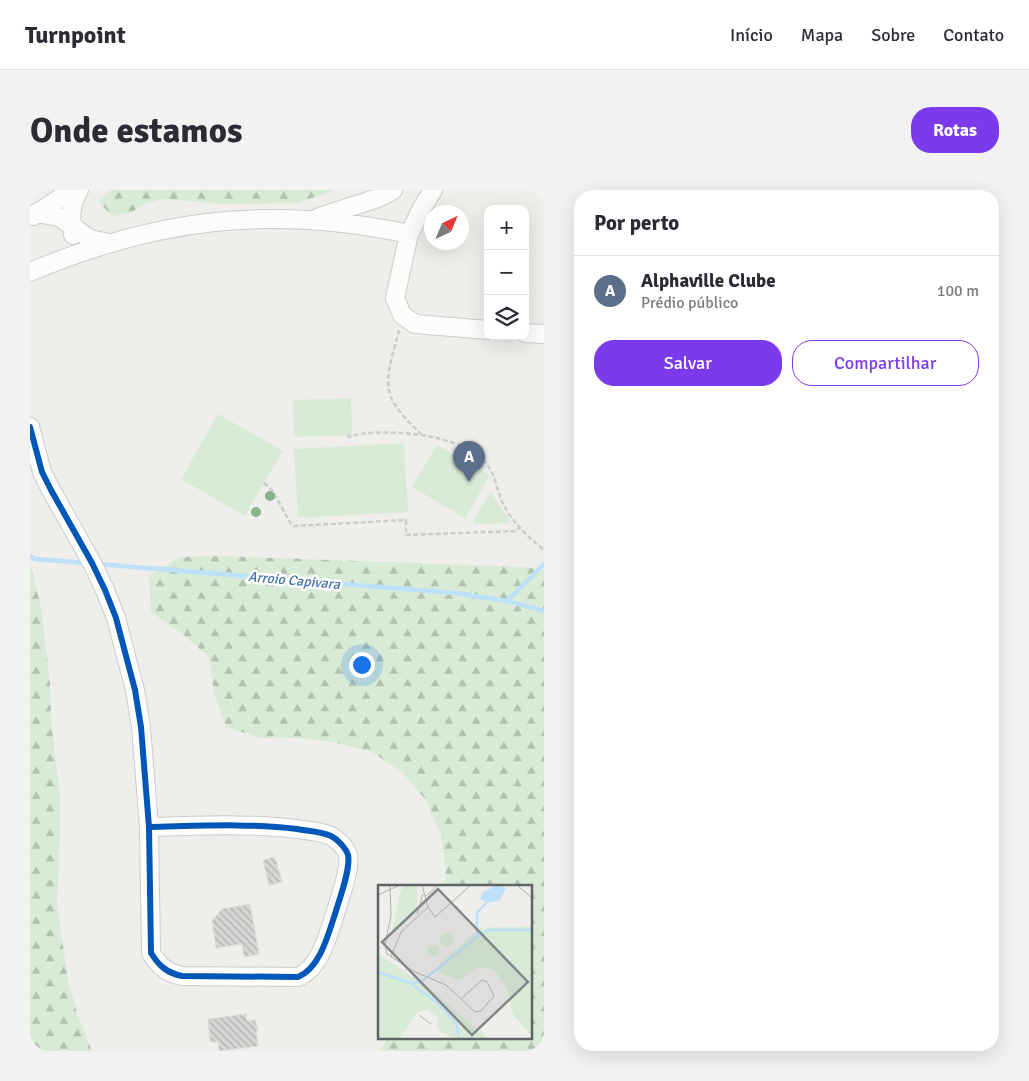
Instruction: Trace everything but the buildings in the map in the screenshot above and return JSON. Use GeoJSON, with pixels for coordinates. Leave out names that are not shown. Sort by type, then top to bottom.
{"type":"FeatureCollection","features":[{"type":"Feature","properties":{"kind":"street"},"geometry":{"type":"LineString","coordinates":[[33,216],[72,190]]}},
{"type":"Feature","properties":{"kind":"street"},"geometry":{"type":"LineString","coordinates":[[66,258],[73,246],[70,214],[79,190]]}},
{"type":"Feature","properties":{"kind":"street"},"geometry":{"type":"LineString","coordinates":[[310,219],[378,198],[394,190]]}},
{"type":"Feature","properties":{"kind":"street"},"geometry":{"type":"LineString","coordinates":[[433,190],[421,198],[409,234],[395,298],[402,315],[416,324],[484,330]]}},
{"type":"Feature","properties":{"kind":"street"},"geometry":{"type":"LineString","coordinates":[[371,226],[370,211],[378,198]]}},
{"type":"Feature","properties":{"kind":"street"},"geometry":{"type":"LineString","coordinates":[[33,216],[59,217],[90,239],[108,243]]}},
{"type":"Feature","properties":{"kind":"street"},"geometry":{"type":"LineString","coordinates":[[30,272],[108,243],[166,229],[204,224],[264,218],[310,219],[371,226],[409,234]]}},
{"type":"Feature","properties":{"kind":"street"},"geometry":{"type":"LineString","coordinates":[[529,333],[544,334]]}},
{"type":"Feature","properties":{"kind":"street"},"geometry":{"type":"LineString","coordinates":[[30,427],[42,472],[96,572],[116,618],[135,690],[141,727],[149,827],[151,953],[158,964],[166,970],[182,976],[298,977],[310,970],[317,962],[334,916],[348,867],[348,854],[332,836],[320,832],[284,828],[242,826],[149,827]]}},
{"type":"Feature","properties":{"kind":"path"},"geometry":{"type":"LineString","coordinates":[[399,329],[388,379],[389,393],[395,406],[422,434]]}},
{"type":"Feature","properties":{"kind":"path"},"geometry":{"type":"LineString","coordinates":[[347,435],[350,437],[363,433],[422,434],[472,451],[486,463],[503,502],[518,528],[544,550]]}},
{"type":"Feature","properties":{"kind":"path"},"geometry":{"type":"LineString","coordinates":[[264,483],[272,490],[291,524],[294,526],[406,520],[406,535],[515,531],[518,528]]}},
{"type":"Feature","properties":{"kind":"green space"},"geometry":{"type":"Polygon","coordinates":[[[111,190],[334,190],[298,203],[223,204],[164,199],[146,203],[130,213],[112,216],[99,202],[111,190]]]}},
{"type":"Feature","properties":{"kind":"green space"},"geometry":{"type":"Polygon","coordinates":[[[351,398],[352,435],[294,437],[293,400],[351,398]]]}},
{"type":"Feature","properties":{"kind":"green space"},"geometry":{"type":"Polygon","coordinates":[[[218,414],[283,451],[245,516],[181,479],[218,414]]]}},
{"type":"Feature","properties":{"kind":"green space"},"geometry":{"type":"Polygon","coordinates":[[[404,443],[408,512],[298,518],[294,449],[404,443]]]}},
{"type":"Feature","properties":{"kind":"green space"},"geometry":{"type":"Polygon","coordinates":[[[437,445],[490,475],[465,518],[412,487],[437,445]]]}},
{"type":"Feature","properties":{"kind":"green space"},"geometry":{"type":"Polygon","coordinates":[[[491,492],[509,520],[508,523],[476,524],[473,520],[491,492]]]}},
{"type":"Feature","properties":{"kind":"green space"},"geometry":{"type":"Polygon","coordinates":[[[223,556],[523,567],[544,570],[544,1051],[380,1051],[387,1038],[532,1038],[532,885],[444,885],[446,871],[441,834],[426,800],[402,772],[372,752],[334,742],[298,738],[261,738],[226,727],[214,693],[209,657],[181,633],[151,612],[149,576],[180,557],[223,556]]]}},
{"type":"Feature","properties":{"kind":"green space"},"geometry":{"type":"Polygon","coordinates":[[[30,562],[41,607],[60,795],[57,905],[68,980],[78,1016],[92,1051],[30,1051],[30,562]]]}},
{"type":"Feature","properties":{"kind":"waterway","name":"Arroio Capivara"},"geometry":{"type":"LineString","coordinates":[[30,556],[35,559],[87,563]]}},
{"type":"Feature","properties":{"kind":"waterway","name":"Arroio Capivara"},"geometry":{"type":"LineString","coordinates":[[97,564],[455,593],[507,601],[544,564]]}},
{"type":"Feature","properties":{"kind":"waterway"},"geometry":{"type":"LineString","coordinates":[[507,601],[544,611]]}},
{"type":"Feature","properties":{"kind":"cycle path"},"geometry":{"type":"LineString","coordinates":[[30,427],[42,472],[105,590],[116,618],[135,690],[141,727],[149,827],[151,953],[164,968],[182,976],[298,977],[306,973],[318,959],[342,893],[348,868],[347,852],[336,839],[318,832],[279,827],[223,825],[149,827]]}},
{"type":"Feature","properties":{"kind":"place","name":"Alphaville Clube"},"geometry":{"type":"Point","coordinates":[469,482]}}]}
